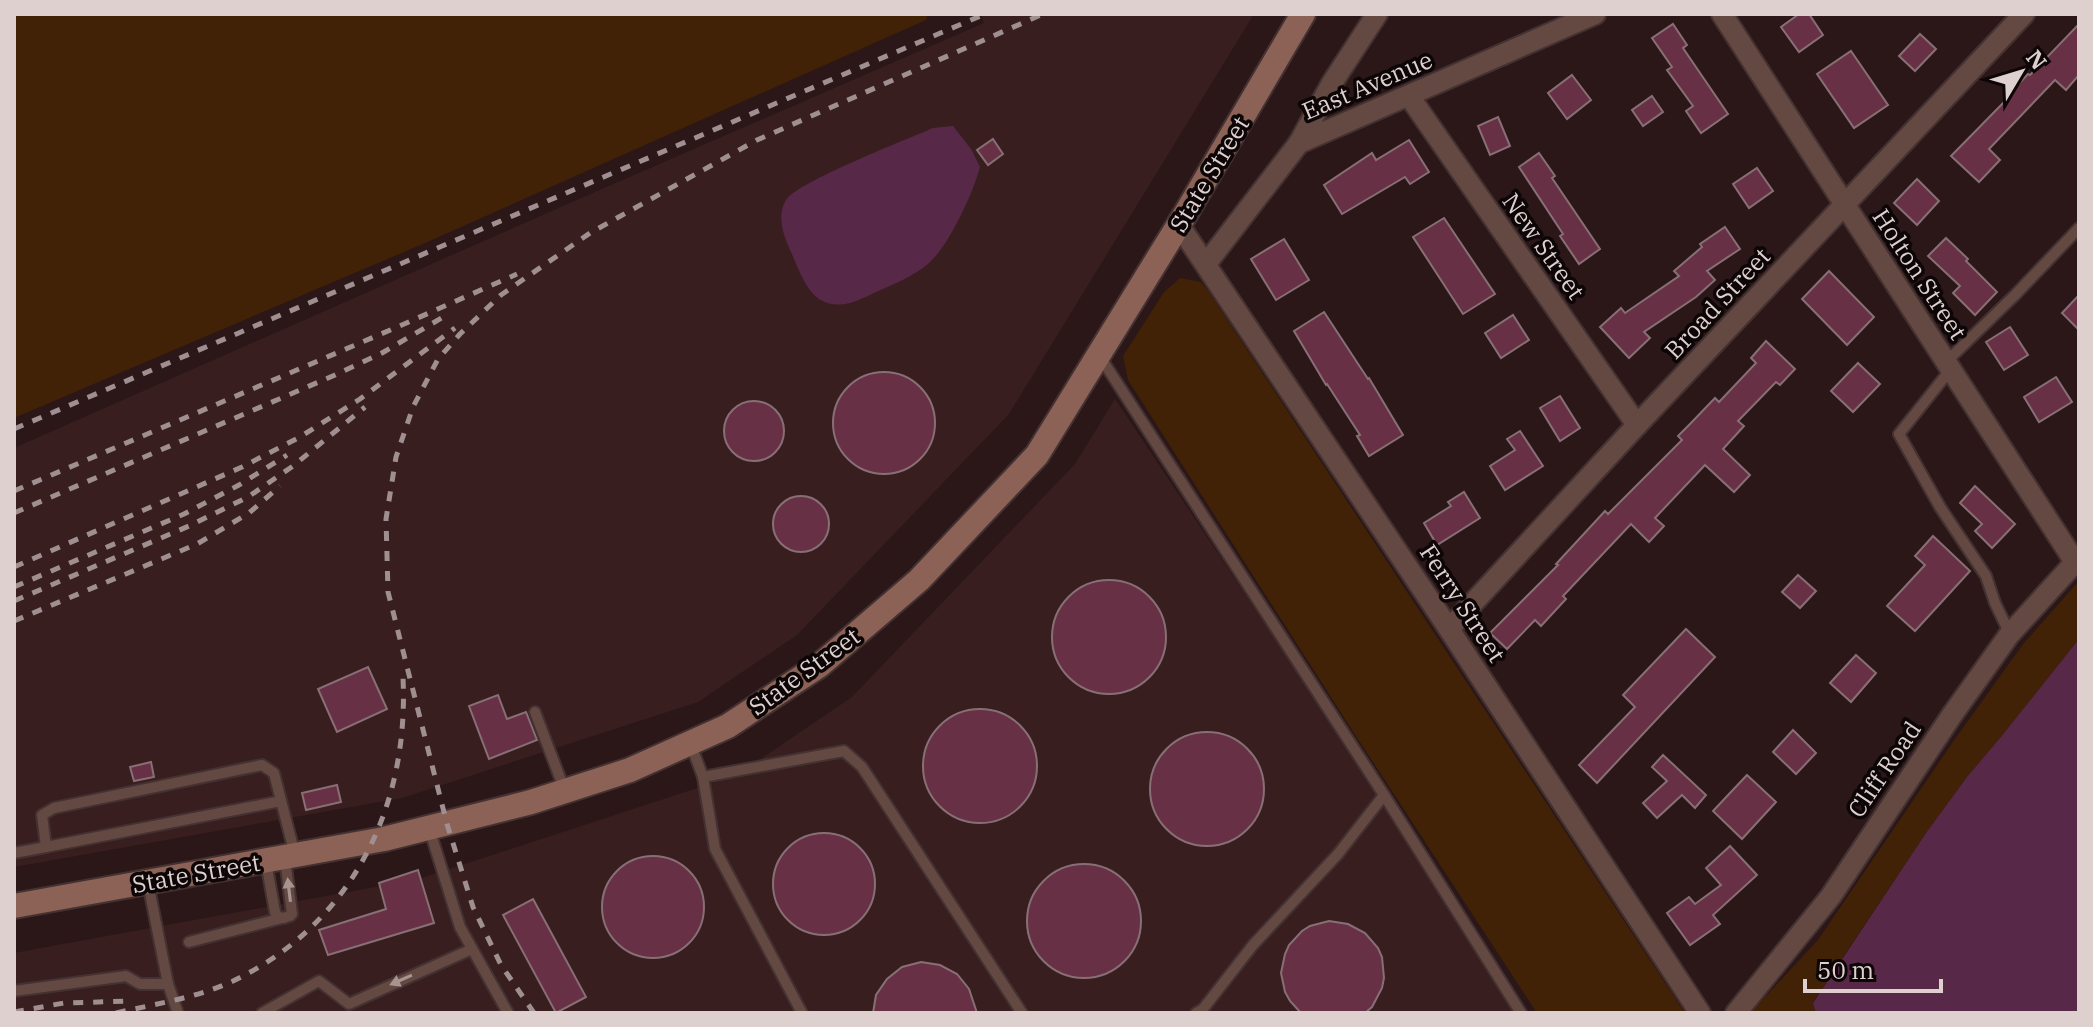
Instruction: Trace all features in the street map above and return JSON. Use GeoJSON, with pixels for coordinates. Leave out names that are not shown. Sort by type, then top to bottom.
{"type":"FeatureCollection","features":[{"type":"Feature","properties":{"kind":"street","name":"State Street"},"geometry":{"type":"LineString","coordinates":[[14,906],[384,839],[565,791],[630,770],[728,726],[820,665],[919,580],[1037,455],[1179,225],[1303,14]]}},
{"type":"Feature","properties":{"kind":"street"},"geometry":{"type":"LineString","coordinates":[[1299,143],[1332,83],[1377,14]]}},
{"type":"Feature","properties":{"kind":"street","name":"East Avenue"},"geometry":{"type":"LineString","coordinates":[[1206,264],[1299,143],[1595,14]]}},
{"type":"Feature","properties":{"kind":"street","name":"Holton Street"},"geometry":{"type":"LineString","coordinates":[[1722,14],[2077,560]]}},
{"type":"Feature","properties":{"kind":"street","name":"Broad Street"},"geometry":{"type":"LineString","coordinates":[[1449,629],[2024,14]]}},
{"type":"Feature","properties":{"kind":"street","name":"New Street"},"geometry":{"type":"LineString","coordinates":[[1409,96],[1637,425]]}},
{"type":"Feature","properties":{"kind":"street","name":"Ferry Street"},"geometry":{"type":"LineString","coordinates":[[1179,225],[1449,629],[1700,1013]]}},
{"type":"Feature","properties":{"kind":"street","name":"Cliff Road"},"geometry":{"type":"LineString","coordinates":[[1736,1013],[1831,896],[2010,634],[2077,560]]}},
{"type":"Feature","properties":{"kind":"lane"},"geometry":{"type":"LineString","coordinates":[[2010,634],[1986,576],[1940,507],[1899,434],[1948,365],[2079,228]]}},
{"type":"Feature","properties":{"kind":"lane"},"geometry":{"type":"LineString","coordinates":[[1099,354],[1521,1013]]}},
{"type":"Feature","properties":{"kind":"lane"},"geometry":{"type":"LineString","coordinates":[[535,712],[565,791]]}},
{"type":"Feature","properties":{"kind":"lane"},"geometry":{"type":"LineString","coordinates":[[690,743],[703,777],[715,849],[802,1013]]}},
{"type":"Feature","properties":{"kind":"lane"},"geometry":{"type":"LineString","coordinates":[[703,777],[844,751],[862,767],[1022,1013]]}},
{"type":"Feature","properties":{"kind":"lane"},"geometry":{"type":"LineString","coordinates":[[46,847],[42,815],[54,808],[262,765],[274,773],[281,801],[282,857],[275,912],[278,917],[284,918]]}},
{"type":"Feature","properties":{"kind":"lane"},"geometry":{"type":"LineString","coordinates":[[1196,1013],[1203,1009],[1253,945],[1338,854],[1384,795]]}},
{"type":"Feature","properties":{"kind":"lane"},"geometry":{"type":"LineString","coordinates":[[14,853],[281,801]]}},
{"type":"Feature","properties":{"kind":"lane"},"geometry":{"type":"LineString","coordinates":[[429,828],[460,927],[508,1013]]}},
{"type":"Feature","properties":{"kind":"lane"},"geometry":{"type":"LineString","coordinates":[[189,942],[292,914],[282,857]]}},
{"type":"Feature","properties":{"kind":"lane"},"geometry":{"type":"LineString","coordinates":[[148,881],[168,984],[178,1013]]}},
{"type":"Feature","properties":{"kind":"lane"},"geometry":{"type":"LineString","coordinates":[[262,1013],[319,981],[349,1004],[472,949]]}},
{"type":"Feature","properties":{"kind":"lane"},"geometry":{"type":"LineString","coordinates":[[14,991],[126,976],[140,984],[168,984]]}},
{"type":"Feature","properties":{"kind":"shaded area"},"geometry":{"type":"Polygon","coordinates":[[[14,14],[928,14],[926,20],[425,243],[14,418],[14,14]]]}},
{"type":"Feature","properties":{"kind":"shaded area"},"geometry":{"type":"Polygon","coordinates":[[[981,14],[1254,14],[1009,414],[797,635],[698,702],[402,798],[14,867],[14,448],[984,23],[981,14]]]}},
{"type":"Feature","properties":{"kind":"shaded area"},"geometry":{"type":"Polygon","coordinates":[[[953,126],[980,167],[960,218],[945,244],[929,263],[910,276],[855,301],[833,304],[819,299],[806,284],[786,240],[781,220],[786,200],[794,192],[854,161],[933,128],[953,126]]]}},
{"type":"Feature","properties":{"kind":"shaded area"},"geometry":{"type":"Polygon","coordinates":[[[1180,278],[1201,282],[1209,292],[1685,1013],[1537,1013],[1128,380],[1123,356],[1164,292],[1180,278]]]}},
{"type":"Feature","properties":{"kind":"shaded area"},"geometry":{"type":"Polygon","coordinates":[[[1115,399],[1525,1013],[14,1013],[14,953],[419,879],[737,775],[852,697],[1075,464],[1115,399]]]}},
{"type":"Feature","properties":{"kind":"shaded area"},"geometry":{"type":"Polygon","coordinates":[[[2079,581],[2079,639],[1967,777],[1926,833],[1813,1002],[1816,1013],[1750,1013],[1818,940],[2024,643],[2079,581]]]}},
{"type":"Feature","properties":{"kind":"shaded area"},"geometry":{"type":"Polygon","coordinates":[[[2079,639],[2079,1013],[1816,1013],[1813,1003],[1926,833],[1967,777],[2079,639]]]}},
{"type":"Feature","properties":{"kind":"building"},"geometry":{"type":"Polygon","coordinates":[[[1799,14],[1809,14],[1823,35],[1799,52],[1781,27],[1799,14]]]}},
{"type":"Feature","properties":{"kind":"building"},"geometry":{"type":"Polygon","coordinates":[[[1673,24],[1687,45],[1683,48],[1728,114],[1701,133],[1686,111],[1693,106],[1667,70],[1672,67],[1652,38],[1673,24]]]}},
{"type":"Feature","properties":{"kind":"building"},"geometry":{"type":"Polygon","coordinates":[[[2079,24],[2079,75],[2066,90],[2055,80],[1989,149],[2000,160],[1979,182],[1951,156],[2079,24]]]}},
{"type":"Feature","properties":{"kind":"building"},"geometry":{"type":"Polygon","coordinates":[[[1920,34],[1936,49],[1915,71],[1899,56],[1920,34]]]}},
{"type":"Feature","properties":{"kind":"building"},"geometry":{"type":"Polygon","coordinates":[[[1851,51],[1888,105],[1854,128],[1817,74],[1851,51]]]}},
{"type":"Feature","properties":{"kind":"building"},"geometry":{"type":"Polygon","coordinates":[[[1572,75],[1591,100],[1567,119],[1548,93],[1572,75]]]}},
{"type":"Feature","properties":{"kind":"building"},"geometry":{"type":"Polygon","coordinates":[[[1652,96],[1663,112],[1643,126],[1632,110],[1652,96]]]}},
{"type":"Feature","properties":{"kind":"building"},"geometry":{"type":"Polygon","coordinates":[[[1498,117],[1510,146],[1490,155],[1478,126],[1498,117]]]}},
{"type":"Feature","properties":{"kind":"building"},"geometry":{"type":"Polygon","coordinates":[[[993,139],[1003,154],[988,165],[977,150],[993,139]]]}},
{"type":"Feature","properties":{"kind":"building"},"geometry":{"type":"Polygon","coordinates":[[[1409,140],[1429,172],[1410,184],[1405,177],[1342,214],[1324,185],[1372,153],[1376,160],[1409,140]]]}},
{"type":"Feature","properties":{"kind":"building"},"geometry":{"type":"Polygon","coordinates":[[[1539,153],[1555,176],[1552,178],[1600,249],[1579,264],[1519,167],[1539,153]]]}},
{"type":"Feature","properties":{"kind":"building"},"geometry":{"type":"Polygon","coordinates":[[[1757,168],[1773,191],[1749,208],[1733,184],[1757,168]]]}},
{"type":"Feature","properties":{"kind":"building"},"geometry":{"type":"Polygon","coordinates":[[[1917,179],[1939,201],[1917,225],[1894,203],[1917,179]]]}},
{"type":"Feature","properties":{"kind":"building"},"geometry":{"type":"Polygon","coordinates":[[[1444,218],[1495,294],[1463,314],[1413,237],[1444,218]]]}},
{"type":"Feature","properties":{"kind":"building"},"geometry":{"type":"Polygon","coordinates":[[[1725,227],[1740,249],[1707,271],[1715,280],[1696,297],[1644,332],[1650,338],[1629,358],[1600,327],[1621,308],[1625,313],[1679,276],[1674,271],[1702,247],[1700,244],[1725,227]]]}},
{"type":"Feature","properties":{"kind":"building"},"geometry":{"type":"Polygon","coordinates":[[[1946,238],[1997,292],[1975,315],[1953,293],[1960,286],[1928,256],[1946,238]]]}},
{"type":"Feature","properties":{"kind":"building"},"geometry":{"type":"Polygon","coordinates":[[[1284,239],[1309,280],[1276,300],[1251,259],[1284,239]]]}},
{"type":"Feature","properties":{"kind":"building"},"geometry":{"type":"Polygon","coordinates":[[[1829,271],[1874,317],[1847,345],[1802,299],[1829,271]]]}},
{"type":"Feature","properties":{"kind":"building"},"geometry":{"type":"Polygon","coordinates":[[[2079,295],[2079,330],[2062,313],[2079,295]]]}},
{"type":"Feature","properties":{"kind":"building"},"geometry":{"type":"Polygon","coordinates":[[[1324,312],[1403,435],[1369,456],[1357,436],[1360,435],[1294,331],[1324,312]]]}},
{"type":"Feature","properties":{"kind":"building"},"geometry":{"type":"Polygon","coordinates":[[[1513,315],[1529,340],[1501,358],[1485,333],[1513,315]]]}},
{"type":"Feature","properties":{"kind":"building"},"geometry":{"type":"Polygon","coordinates":[[[2010,327],[2028,355],[2004,370],[1986,342],[2010,327]]]}},
{"type":"Feature","properties":{"kind":"building"},"geometry":{"type":"Polygon","coordinates":[[[1766,341],[1795,369],[1780,385],[1776,382],[1738,421],[1744,426],[1723,449],[1750,475],[1734,492],[1705,465],[1655,518],[1664,526],[1649,542],[1631,524],[1563,596],[1566,599],[1541,626],[1535,620],[1507,649],[1490,633],[1558,565],[1605,511],[1608,514],[1682,440],[1678,436],[1715,398],[1719,402],[1756,363],[1751,358],[1766,341]]]}},
{"type":"Feature","properties":{"kind":"building"},"geometry":{"type":"Polygon","coordinates":[[[1858,363],[1880,384],[1853,412],[1831,391],[1858,363]]]}},
{"type":"Feature","properties":{"kind":"building"},"geometry":{"type":"Polygon","coordinates":[[[884,372],[913,380],[927,394],[935,423],[927,452],[913,466],[884,474],[855,466],[841,452],[833,423],[841,394],[855,380],[884,372]]]}},
{"type":"Feature","properties":{"kind":"building"},"geometry":{"type":"Polygon","coordinates":[[[2056,377],[2072,402],[2039,422],[2024,397],[2056,377]]]}},
{"type":"Feature","properties":{"kind":"building"},"geometry":{"type":"Polygon","coordinates":[[[1560,396],[1580,428],[1560,441],[1540,408],[1560,396]]]}},
{"type":"Feature","properties":{"kind":"building"},"geometry":{"type":"Polygon","coordinates":[[[754,401],[766,403],[775,410],[782,419],[782,443],[775,452],[766,459],[754,461],[742,459],[733,452],[726,443],[724,431],[726,419],[733,410],[742,403],[754,401]]]}},
{"type":"Feature","properties":{"kind":"building"},"geometry":{"type":"Polygon","coordinates":[[[1520,431],[1543,466],[1505,490],[1490,466],[1515,450],[1507,439],[1520,431]]]}},
{"type":"Feature","properties":{"kind":"building"},"geometry":{"type":"Polygon","coordinates":[[[1975,486],[2015,524],[1992,548],[1975,531],[1982,524],[1960,503],[1975,486]]]}},
{"type":"Feature","properties":{"kind":"building"},"geometry":{"type":"Polygon","coordinates":[[[1464,492],[1480,518],[1437,545],[1424,523],[1451,506],[1448,502],[1464,492]]]}},
{"type":"Feature","properties":{"kind":"building"},"geometry":{"type":"Polygon","coordinates":[[[801,496],[821,504],[829,524],[821,544],[801,552],[781,544],[773,524],[781,504],[801,496]]]}},
{"type":"Feature","properties":{"kind":"building"},"geometry":{"type":"Polygon","coordinates":[[[1933,536],[1970,571],[1915,631],[1887,606],[1925,565],[1915,556],[1933,536]]]}},
{"type":"Feature","properties":{"kind":"building"},"geometry":{"type":"Polygon","coordinates":[[[1798,575],[1816,591],[1800,608],[1782,592],[1798,575]]]}},
{"type":"Feature","properties":{"kind":"building"},"geometry":{"type":"Polygon","coordinates":[[[1109,580],[1131,585],[1149,597],[1161,615],[1166,637],[1161,659],[1149,677],[1131,689],[1109,694],[1087,689],[1069,677],[1057,659],[1052,637],[1057,615],[1069,597],[1087,585],[1109,580]]]}},
{"type":"Feature","properties":{"kind":"building"},"geometry":{"type":"Polygon","coordinates":[[[1686,629],[1715,657],[1597,783],[1579,765],[1635,707],[1623,695],[1686,629]]]}},
{"type":"Feature","properties":{"kind":"building"},"geometry":{"type":"Polygon","coordinates":[[[1856,655],[1876,673],[1851,702],[1830,683],[1856,655]]]}},
{"type":"Feature","properties":{"kind":"building"},"geometry":{"type":"Polygon","coordinates":[[[368,667],[387,709],[337,732],[318,689],[368,667]]]}},
{"type":"Feature","properties":{"kind":"building"},"geometry":{"type":"Polygon","coordinates":[[[498,695],[507,719],[526,712],[537,740],[489,759],[469,706],[498,695]]]}},
{"type":"Feature","properties":{"kind":"building"},"geometry":{"type":"Polygon","coordinates":[[[980,709],[1002,714],[1020,726],[1032,744],[1037,766],[1032,788],[1020,806],[1002,818],[980,823],[958,818],[940,806],[928,788],[923,766],[928,744],[940,726],[958,714],[980,709]]]}},
{"type":"Feature","properties":{"kind":"building"},"geometry":{"type":"Polygon","coordinates":[[[1793,730],[1816,753],[1796,774],[1773,752],[1793,730]]]}},
{"type":"Feature","properties":{"kind":"building"},"geometry":{"type":"Polygon","coordinates":[[[1207,732],[1229,737],[1247,749],[1259,767],[1264,789],[1259,811],[1247,829],[1229,841],[1207,846],[1185,841],[1167,829],[1155,811],[1150,789],[1155,767],[1167,749],[1185,737],[1207,732]]]}},
{"type":"Feature","properties":{"kind":"building"},"geometry":{"type":"Polygon","coordinates":[[[1663,755],[1706,795],[1695,808],[1682,795],[1657,818],[1643,803],[1667,781],[1652,767],[1663,755]]]}},
{"type":"Feature","properties":{"kind":"building"},"geometry":{"type":"Polygon","coordinates":[[[151,762],[154,777],[134,781],[130,767],[151,762]]]}},
{"type":"Feature","properties":{"kind":"building"},"geometry":{"type":"Polygon","coordinates":[[[1747,775],[1776,802],[1742,839],[1713,811],[1747,775]]]}},
{"type":"Feature","properties":{"kind":"building"},"geometry":{"type":"Polygon","coordinates":[[[337,785],[341,802],[306,810],[302,793],[337,785]]]}},
{"type":"Feature","properties":{"kind":"building"},"geometry":{"type":"Polygon","coordinates":[[[824,833],[853,841],[867,855],[875,884],[867,913],[853,927],[824,935],[795,927],[781,913],[773,884],[781,855],[795,841],[824,833]]]}},
{"type":"Feature","properties":{"kind":"building"},"geometry":{"type":"Polygon","coordinates":[[[1730,846],[1757,875],[1713,915],[1720,924],[1690,945],[1667,913],[1689,897],[1695,904],[1721,885],[1706,868],[1730,846]]]}},
{"type":"Feature","properties":{"kind":"building"},"geometry":{"type":"Polygon","coordinates":[[[653,856],[682,864],[696,878],[704,907],[696,936],[682,950],[653,958],[624,950],[610,936],[602,907],[610,878],[624,864],[653,856]]]}},
{"type":"Feature","properties":{"kind":"building"},"geometry":{"type":"Polygon","coordinates":[[[1084,864],[1106,869],[1124,881],[1136,899],[1141,921],[1136,943],[1124,961],[1106,973],[1084,978],[1062,973],[1044,961],[1032,943],[1027,921],[1032,899],[1044,881],[1062,869],[1084,864]]]}},
{"type":"Feature","properties":{"kind":"building"},"geometry":{"type":"Polygon","coordinates":[[[418,870],[434,923],[328,955],[319,930],[386,909],[379,883],[418,870]]]}},
{"type":"Feature","properties":{"kind":"building"},"geometry":{"type":"Polygon","coordinates":[[[533,899],[586,997],[556,1013],[503,915],[533,899]]]}},
{"type":"Feature","properties":{"kind":"building"},"geometry":{"type":"Polygon","coordinates":[[[1329,921],[1348,924],[1365,933],[1382,957],[1382,988],[1372,1007],[1365,1013],[1301,1013],[1285,992],[1281,973],[1289,945],[1310,926],[1329,921]]]}},
{"type":"Feature","properties":{"kind":"building"},"geometry":{"type":"Polygon","coordinates":[[[921,962],[940,965],[957,974],[969,989],[977,1013],[873,1013],[876,995],[887,979],[902,967],[921,962]]]}},
{"type":"Feature","properties":{"kind":"railway"},"geometry":{"type":"LineString","coordinates":[[14,429],[985,14]]}},
{"type":"Feature","properties":{"kind":"railway"},"geometry":{"type":"LineString","coordinates":[[534,1013],[501,965],[473,907],[447,824],[388,592],[386,519],[396,457],[413,407],[438,359],[460,334],[501,295],[590,233],[757,140],[1043,14]]}},
{"type":"Feature","properties":{"kind":"railway"},"geometry":{"type":"LineString","coordinates":[[14,491],[517,274]]}},
{"type":"Feature","properties":{"kind":"railway"},"geometry":{"type":"LineString","coordinates":[[14,513],[335,375],[382,353],[445,316]]}},
{"type":"Feature","properties":{"kind":"railway"},"geometry":{"type":"LineString","coordinates":[[14,567],[242,467],[300,437],[360,399],[455,328]]}},
{"type":"Feature","properties":{"kind":"railway"},"geometry":{"type":"LineString","coordinates":[[14,601],[189,526],[248,497],[293,466],[365,407]]}},
{"type":"Feature","properties":{"kind":"railway"},"geometry":{"type":"LineString","coordinates":[[14,587],[184,514],[287,455]]}},
{"type":"Feature","properties":{"kind":"railway"},"geometry":{"type":"LineString","coordinates":[[14,621],[197,544],[249,513],[280,486]]}},
{"type":"Feature","properties":{"kind":"railway"},"geometry":{"type":"LineString","coordinates":[[116,1013],[181,999],[228,983],[283,951],[317,922],[345,888],[368,851],[385,811],[396,769],[402,724],[403,678]]}},
{"type":"Feature","properties":{"kind":"railway"},"geometry":{"type":"LineString","coordinates":[[14,1012],[64,1003],[132,1001]]}}]}
